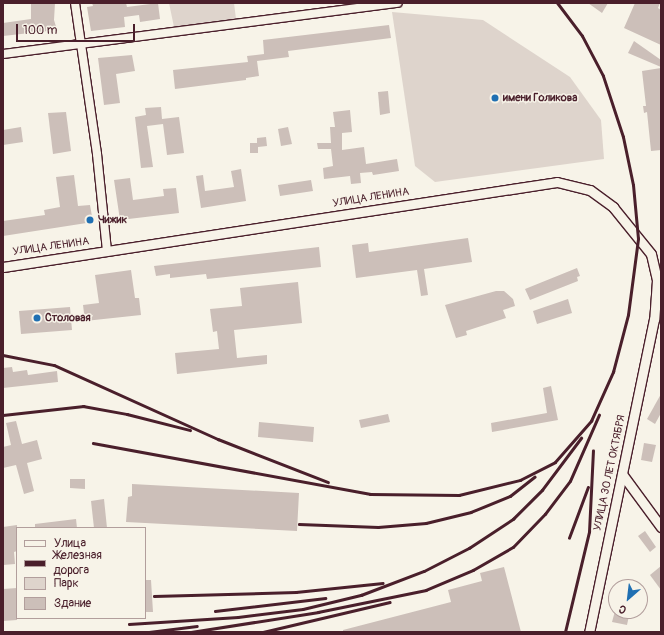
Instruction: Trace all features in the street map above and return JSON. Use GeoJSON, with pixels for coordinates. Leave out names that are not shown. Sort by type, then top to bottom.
{"type":"FeatureCollection","features":[{"type":"Feature","properties":{"kind":"street"},"geometry":{"type":"LineString","coordinates":[[75,3],[79,43],[96,154],[107,251]]}},
{"type":"Feature","properties":{"kind":"street"},"geometry":{"type":"LineString","coordinates":[[3,54],[398,3]]}},
{"type":"Feature","properties":{"kind":"street","name":"УЛИЦА ЛЕНИНА"},"geometry":{"type":"LineString","coordinates":[[3,266],[557,182],[590,190],[613,207],[651,254],[657,280],[654,319]]}},
{"type":"Feature","properties":{"kind":"street"},"geometry":{"type":"LineString","coordinates":[[654,319],[661,310]]}},
{"type":"Feature","properties":{"kind":"street","name":"УЛИЦА 30 ЛЕТ ОКТЯБРЯ"},"geometry":{"type":"LineString","coordinates":[[589,632],[654,319]]}},
{"type":"Feature","properties":{"kind":"street"},"geometry":{"type":"LineString","coordinates":[[622,474],[661,526]]}},
{"type":"Feature","properties":{"kind":"green space"},"geometry":{"type":"Polygon","coordinates":[[[169,3],[234,3],[236,19],[174,27],[169,3]]]}},
{"type":"Feature","properties":{"kind":"green space","name":"имени Голикова"},"geometry":{"type":"Polygon","coordinates":[[[392,12],[483,20],[570,77],[601,120],[604,159],[435,182],[415,166],[392,12]]]}},
{"type":"Feature","properties":{"kind":"building"},"geometry":{"type":"Polygon","coordinates":[[[31,3],[55,3],[54,20],[57,30],[3,36],[3,23],[31,19],[31,3]]]}},
{"type":"Feature","properties":{"kind":"building"},"geometry":{"type":"Polygon","coordinates":[[[92,3],[126,3],[127,7],[158,3],[160,19],[140,22],[139,15],[124,17],[125,27],[91,31],[87,7],[93,6],[92,3]]]}},
{"type":"Feature","properties":{"kind":"building"},"geometry":{"type":"Polygon","coordinates":[[[588,3],[608,3],[602,13],[588,3]]]}},
{"type":"Feature","properties":{"kind":"building"},"geometry":{"type":"Polygon","coordinates":[[[635,3],[660,3],[658,8],[661,10],[661,45],[624,28],[635,3]]]}},
{"type":"Feature","properties":{"kind":"building"},"geometry":{"type":"Polygon","coordinates":[[[389,25],[391,38],[288,51],[289,57],[257,61],[259,76],[246,78],[246,80],[175,89],[173,70],[248,62],[247,56],[264,54],[263,40],[389,25]]]}},
{"type":"Feature","properties":{"kind":"building"},"geometry":{"type":"Polygon","coordinates":[[[634,41],[661,60],[661,67],[628,53],[634,41]]]}},
{"type":"Feature","properties":{"kind":"building"},"geometry":{"type":"Polygon","coordinates":[[[132,55],[135,71],[116,74],[120,103],[104,105],[98,58],[132,55]]]}},
{"type":"Feature","properties":{"kind":"building"},"geometry":{"type":"Polygon","coordinates":[[[661,68],[661,150],[651,151],[647,112],[644,113],[643,106],[646,106],[642,71],[661,68]]]}},
{"type":"Feature","properties":{"kind":"building"},"geometry":{"type":"Polygon","coordinates":[[[388,91],[390,113],[380,115],[378,92],[388,91]]]}},
{"type":"Feature","properties":{"kind":"building"},"geometry":{"type":"Polygon","coordinates":[[[161,107],[162,119],[179,117],[184,153],[167,155],[163,124],[147,126],[153,167],[141,168],[135,117],[146,115],[145,108],[161,107]]]}},
{"type":"Feature","properties":{"kind":"building"},"geometry":{"type":"Polygon","coordinates":[[[350,110],[352,132],[342,133],[342,150],[364,147],[366,164],[397,159],[399,171],[373,175],[372,172],[360,173],[361,183],[351,184],[350,176],[324,179],[323,168],[333,166],[331,149],[318,149],[317,143],[331,143],[330,127],[335,127],[333,112],[350,110]]]}},
{"type":"Feature","properties":{"kind":"building"},"geometry":{"type":"Polygon","coordinates":[[[66,112],[71,151],[53,154],[48,113],[66,112]]]}},
{"type":"Feature","properties":{"kind":"building"},"geometry":{"type":"Polygon","coordinates":[[[21,127],[23,142],[3,145],[3,130],[21,127]]]}},
{"type":"Feature","properties":{"kind":"building"},"geometry":{"type":"Polygon","coordinates":[[[288,127],[292,144],[281,146],[278,129],[288,127]]]}},
{"type":"Feature","properties":{"kind":"building"},"geometry":{"type":"Polygon","coordinates":[[[266,137],[267,146],[258,147],[258,153],[250,153],[250,143],[257,143],[257,138],[266,137]]]}},
{"type":"Feature","properties":{"kind":"building"},"geometry":{"type":"Polygon","coordinates":[[[241,169],[246,201],[201,208],[196,176],[203,175],[205,191],[234,187],[231,171],[241,169]]]}},
{"type":"Feature","properties":{"kind":"building"},"geometry":{"type":"Polygon","coordinates":[[[74,175],[78,206],[90,205],[93,222],[3,236],[3,221],[45,215],[44,210],[60,207],[56,177],[74,175]]]}},
{"type":"Feature","properties":{"kind":"building"},"geometry":{"type":"Polygon","coordinates":[[[130,178],[133,200],[164,196],[163,189],[176,188],[179,213],[120,220],[114,180],[130,178]]]}},
{"type":"Feature","properties":{"kind":"building"},"geometry":{"type":"Polygon","coordinates":[[[311,180],[313,191],[280,196],[278,185],[311,180]]]}},
{"type":"Feature","properties":{"kind":"building"},"geometry":{"type":"Polygon","coordinates":[[[468,238],[472,262],[424,269],[428,295],[421,296],[417,270],[356,278],[352,245],[368,243],[369,252],[468,238]]]}},
{"type":"Feature","properties":{"kind":"building"},"geometry":{"type":"Polygon","coordinates":[[[319,247],[321,267],[207,279],[206,274],[170,278],[170,274],[156,276],[154,266],[319,247]]]}},
{"type":"Feature","properties":{"kind":"building"},"geometry":{"type":"Polygon","coordinates":[[[577,268],[580,276],[577,277],[578,281],[530,300],[525,289],[577,268]]]}},
{"type":"Feature","properties":{"kind":"building"},"geometry":{"type":"Polygon","coordinates":[[[131,270],[135,298],[139,298],[141,315],[85,321],[83,305],[99,303],[95,275],[131,270]]]}},
{"type":"Feature","properties":{"kind":"building"},"geometry":{"type":"Polygon","coordinates":[[[298,282],[302,323],[234,330],[237,358],[267,355],[267,364],[177,374],[175,353],[219,349],[217,331],[213,332],[210,309],[242,306],[240,288],[298,282]]]}},
{"type":"Feature","properties":{"kind":"building"},"geometry":{"type":"Polygon","coordinates":[[[496,291],[504,291],[513,299],[515,306],[503,310],[506,318],[466,331],[467,335],[456,338],[445,305],[496,291]]]}},
{"type":"Feature","properties":{"kind":"building"},"geometry":{"type":"Polygon","coordinates":[[[568,299],[572,313],[537,324],[533,311],[568,299]]]}},
{"type":"Feature","properties":{"kind":"building"},"geometry":{"type":"Polygon","coordinates":[[[70,307],[72,330],[21,334],[19,311],[70,307]]]}},
{"type":"Feature","properties":{"kind":"building"},"geometry":{"type":"Polygon","coordinates":[[[12,367],[13,372],[27,370],[28,375],[57,371],[58,382],[3,388],[3,368],[12,367]]]}},
{"type":"Feature","properties":{"kind":"building"},"geometry":{"type":"Polygon","coordinates":[[[551,386],[558,420],[492,432],[491,423],[547,413],[543,388],[551,386]]]}},
{"type":"Feature","properties":{"kind":"building"},"geometry":{"type":"Polygon","coordinates":[[[661,394],[661,413],[655,424],[647,419],[661,394]]]}},
{"type":"Feature","properties":{"kind":"building"},"geometry":{"type":"Polygon","coordinates":[[[388,414],[390,422],[361,428],[359,420],[388,414]]]}},
{"type":"Feature","properties":{"kind":"building"},"geometry":{"type":"Polygon","coordinates":[[[16,421],[22,444],[37,440],[42,459],[27,463],[34,491],[24,494],[16,465],[3,468],[3,447],[11,445],[6,423],[16,421]]]}},
{"type":"Feature","properties":{"kind":"building"},"geometry":{"type":"Polygon","coordinates":[[[259,422],[314,427],[313,442],[258,437],[259,422]]]}},
{"type":"Feature","properties":{"kind":"building"},"geometry":{"type":"Polygon","coordinates":[[[644,443],[656,445],[652,462],[641,460],[644,443]]]}},
{"type":"Feature","properties":{"kind":"building"},"geometry":{"type":"Polygon","coordinates":[[[70,479],[85,479],[85,489],[70,488],[70,479]]]}},
{"type":"Feature","properties":{"kind":"building"},"geometry":{"type":"Polygon","coordinates":[[[132,484],[299,493],[297,531],[126,522],[128,497],[132,496],[132,484]]]}},
{"type":"Feature","properties":{"kind":"building"},"geometry":{"type":"Polygon","coordinates":[[[104,499],[107,527],[94,527],[91,501],[104,499]]]}},
{"type":"Feature","properties":{"kind":"building"},"geometry":{"type":"Polygon","coordinates":[[[76,519],[77,527],[35,527],[35,524],[76,519]]]}},
{"type":"Feature","properties":{"kind":"building"},"geometry":{"type":"Polygon","coordinates":[[[17,525],[16,551],[14,552],[15,564],[3,565],[3,527],[17,525]]]}},
{"type":"Feature","properties":{"kind":"building"},"geometry":{"type":"Polygon","coordinates":[[[645,531],[656,547],[650,552],[638,536],[645,531]]]}},
{"type":"Feature","properties":{"kind":"building"},"geometry":{"type":"Polygon","coordinates":[[[661,566],[661,590],[650,575],[661,566]]]}},
{"type":"Feature","properties":{"kind":"building"},"geometry":{"type":"Polygon","coordinates":[[[504,567],[521,632],[343,632],[343,630],[451,602],[448,590],[482,581],[480,573],[504,567]]]}},
{"type":"Feature","properties":{"kind":"building"},"geometry":{"type":"Polygon","coordinates":[[[146,580],[151,580],[153,612],[146,612],[146,580]]]}},
{"type":"Feature","properties":{"kind":"building"},"geometry":{"type":"Polygon","coordinates":[[[16,588],[17,620],[3,621],[3,589],[16,588]]]}},
{"type":"Feature","properties":{"kind":"building"},"geometry":{"type":"Polygon","coordinates":[[[613,619],[628,619],[627,625],[612,622],[613,619]]]}},
{"type":"Feature","properties":{"kind":"railway"},"geometry":{"type":"LineString","coordinates":[[93,443],[370,494],[459,495],[520,480],[555,462],[591,421],[613,372],[628,315],[638,239],[633,185],[623,137],[603,76],[582,36],[557,3]]}},
{"type":"Feature","properties":{"kind":"railway"},"geometry":{"type":"LineString","coordinates":[[3,355],[54,365],[218,439],[328,482]]}},
{"type":"Feature","properties":{"kind":"railway"},"geometry":{"type":"LineString","coordinates":[[3,415],[83,406],[127,414],[190,430]]}},
{"type":"Feature","properties":{"kind":"railway"},"geometry":{"type":"LineString","coordinates":[[191,632],[318,612],[426,590],[473,570],[513,547],[545,514],[570,481],[599,415]]}},
{"type":"Feature","properties":{"kind":"railway"},"geometry":{"type":"LineString","coordinates":[[129,624],[238,617],[303,609],[361,595],[424,571],[469,548],[513,519],[542,490],[581,438]]}},
{"type":"Feature","properties":{"kind":"railway"},"geometry":{"type":"LineString","coordinates":[[565,632],[589,532],[593,451]]}},
{"type":"Feature","properties":{"kind":"railway"},"geometry":{"type":"LineString","coordinates":[[299,524],[378,527],[426,523],[471,512],[510,496],[534,477]]}},
{"type":"Feature","properties":{"kind":"railway"},"geometry":{"type":"LineString","coordinates":[[569,538],[588,487]]}},
{"type":"Feature","properties":{"kind":"railway"},"geometry":{"type":"LineString","coordinates":[[154,596],[296,592],[383,583]]}},
{"type":"Feature","properties":{"kind":"railway"},"geometry":{"type":"LineString","coordinates":[[215,611],[325,598]]}},
{"type":"Feature","properties":{"kind":"railway"},"geometry":{"type":"LineString","coordinates":[[263,632],[390,602]]}},
{"type":"Feature","properties":{"kind":"railway"},"geometry":{"type":"LineString","coordinates":[[149,632],[197,626]]}},
{"type":"Feature","properties":{"kind":"place","name":"имени Голикова"},"geometry":{"type":"Point","coordinates":[495,98]}},
{"type":"Feature","properties":{"kind":"place","name":"Чижик"},"geometry":{"type":"Point","coordinates":[90,220]}},
{"type":"Feature","properties":{"kind":"place","name":"Столовая"},"geometry":{"type":"Point","coordinates":[37,318]}}]}
